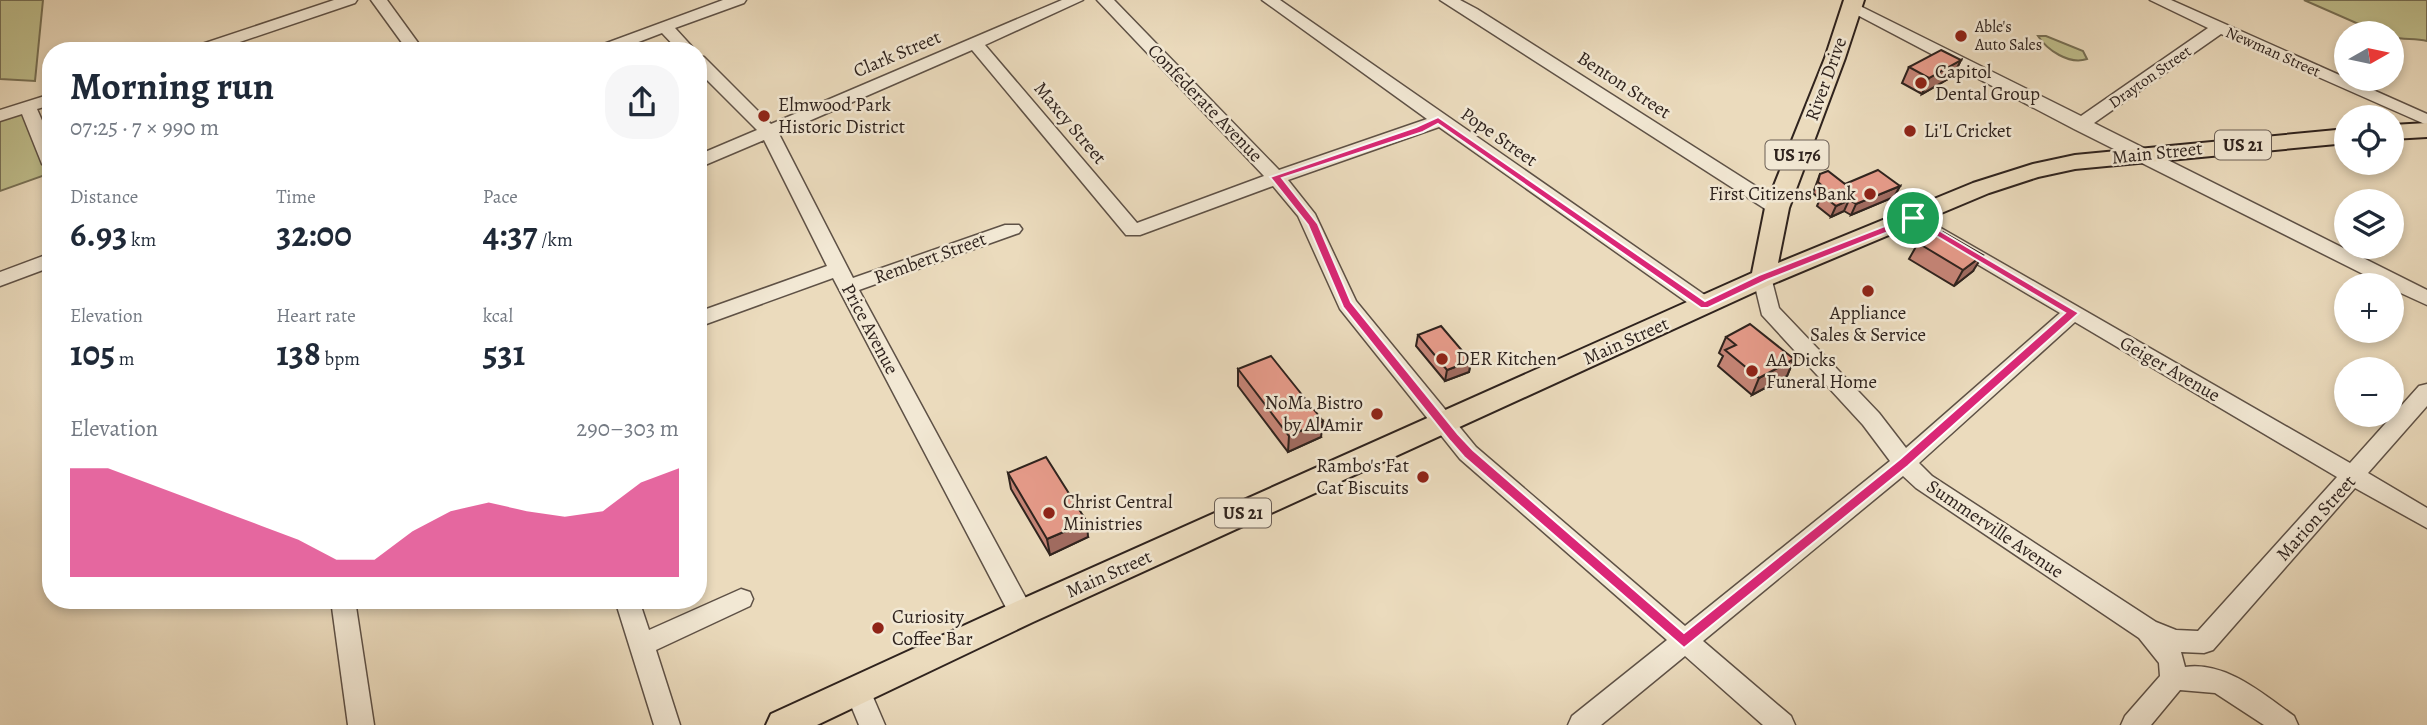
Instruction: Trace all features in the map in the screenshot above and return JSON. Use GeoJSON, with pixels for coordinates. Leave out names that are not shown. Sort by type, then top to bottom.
{"type":"FeatureCollection","features":[{"type":"Feature","properties":{"kind":"main road","name":"River Drive"},"geometry":{"type":"LineString","coordinates":[[1763,278],[1777,208],[1853,4]]}},
{"type":"Feature","properties":{"kind":"main road"},"geometry":{"type":"LineString","coordinates":[[2404,131],[2427,130]]}},
{"type":"Feature","properties":{"kind":"main road","name":"Main Street"},"geometry":{"type":"LineString","coordinates":[[783,725],[1022,613],[1763,278],[1981,188],[2033,171],[2075,162],[2334,137]]}},
{"type":"Feature","properties":{"kind":"street"},"geometry":{"type":"LineString","coordinates":[[223,42],[349,0]]}},
{"type":"Feature","properties":{"kind":"street"},"geometry":{"type":"LineString","coordinates":[[379,0],[409,42]]}},
{"type":"Feature","properties":{"kind":"street"},"geometry":{"type":"LineString","coordinates":[[622,42],[738,0]]}},
{"type":"Feature","properties":{"kind":"street","name":"Clark Street"},"geometry":{"type":"LineString","coordinates":[[707,158],[1075,0]]}},
{"type":"Feature","properties":{"kind":"street","name":"Confederate Avenue"},"geometry":{"type":"LineString","coordinates":[[1105,0],[1275,177],[1313,224],[1346,304],[1468,453],[1782,725]]}},
{"type":"Feature","properties":{"kind":"street","name":"Pope Street"},"geometry":{"type":"LineString","coordinates":[[1270,0],[1704,306]]}},
{"type":"Feature","properties":{"kind":"street","name":"Benton Street"},"geometry":{"type":"LineString","coordinates":[[1448,0],[1777,208]]}},
{"type":"Feature","properties":{"kind":"street","name":"Newman Street"},"geometry":{"type":"LineString","coordinates":[[2158,0],[2427,120]]}},
{"type":"Feature","properties":{"kind":"street"},"geometry":{"type":"LineString","coordinates":[[1853,4],[2080,125],[2427,298]]}},
{"type":"Feature","properties":{"kind":"street"},"geometry":{"type":"LineString","coordinates":[[664,26],[679,42]]}},
{"type":"Feature","properties":{"kind":"street","name":"Drayton Street"},"geometry":{"type":"LineString","coordinates":[[2080,125],[2220,28]]}},
{"type":"Feature","properties":{"kind":"street","name":"Maxcy Street"},"geometry":{"type":"LineString","coordinates":[[975,43],[1133,231],[1275,177]]}},
{"type":"Feature","properties":{"kind":"street","name":"Price Avenue"},"geometry":{"type":"LineString","coordinates":[[707,70],[769,132],[843,278],[1022,613]]}},
{"type":"Feature","properties":{"kind":"street"},"geometry":{"type":"LineString","coordinates":[[0,116],[42,102]]}},
{"type":"Feature","properties":{"kind":"street"},"geometry":{"type":"LineString","coordinates":[[28,107],[42,142]]}},
{"type":"Feature","properties":{"kind":"street"},"geometry":{"type":"LineString","coordinates":[[1275,177],[1420,130],[1438,120]]}},
{"type":"Feature","properties":{"kind":"street","name":"Geiger Avenue"},"geometry":{"type":"LineString","coordinates":[[1913,218],[2427,519]]}},
{"type":"Feature","properties":{"kind":"street","name":"Rembert Street"},"geometry":{"type":"LineString","coordinates":[[707,317],[1012,229]]}},
{"type":"Feature","properties":{"kind":"street"},"geometry":{"type":"LineString","coordinates":[[0,279],[42,263]]}},
{"type":"Feature","properties":{"kind":"street","name":"Summerville Avenue"},"geometry":{"type":"LineString","coordinates":[[1763,278],[1769,310],[1871,419],[1904,463],[1924,482],[2147,630]]}},
{"type":"Feature","properties":{"kind":"street"},"geometry":{"type":"LineString","coordinates":[[1581,725],[1904,463],[2073,313]]}},
{"type":"Feature","properties":{"kind":"street","name":"Marion Street"},"geometry":{"type":"LineString","coordinates":[[2204,642],[2427,392]]}},
{"type":"Feature","properties":{"kind":"street"},"geometry":{"type":"LineString","coordinates":[[642,645],[741,599]]}},
{"type":"Feature","properties":{"kind":"street"},"geometry":{"type":"LineString","coordinates":[[344,609],[361,725]]}},
{"type":"Feature","properties":{"kind":"street"},"geometry":{"type":"LineString","coordinates":[[630,609],[667,725]]}},
{"type":"Feature","properties":{"kind":"street"},"geometry":{"type":"LineString","coordinates":[[2147,630],[2175,641],[2204,642],[2204,656],[2222,682],[2285,725]]}},
{"type":"Feature","properties":{"kind":"street"},"geometry":{"type":"LineString","coordinates":[[2147,630],[2171,659],[2173,680]]}},
{"type":"Feature","properties":{"kind":"street"},"geometry":{"type":"LineString","coordinates":[[2134,725],[2173,680],[2194,676],[2222,682]]}},
{"type":"Feature","properties":{"kind":"street"},"geometry":{"type":"LineString","coordinates":[[858,691],[872,725]]}},
{"type":"Feature","properties":{"kind":"shaded area"},"geometry":{"type":"Polygon","coordinates":[[[0,0],[43,0],[35,81],[0,79],[0,0]]]}},
{"type":"Feature","properties":{"kind":"shaded area"},"geometry":{"type":"Polygon","coordinates":[[[2304,0],[2427,0],[2427,41],[2404,38],[2404,21],[2352,21],[2304,0]]]}},
{"type":"Feature","properties":{"kind":"shaded area"},"geometry":{"type":"Polygon","coordinates":[[[2038,36],[2046,36],[2083,51],[2087,59],[2073,60],[2059,55],[2038,36]]]}},
{"type":"Feature","properties":{"kind":"shaded area"},"geometry":{"type":"Polygon","coordinates":[[[24,112],[42,158],[42,176],[0,191],[0,120],[24,112]]]}},
{"type":"Feature","properties":{"kind":"building"},"geometry":{"type":"Polygon","coordinates":[[[1941,50],[1961,60],[1929,78],[1909,67],[1941,50]]]}},
{"type":"Feature","properties":{"kind":"building"},"geometry":{"type":"Polygon","coordinates":[[[1878,170],[1900,186],[1856,204],[1849,200],[1836,206],[1822,195],[1829,192],[1818,182],[1820,174],[1828,171],[1845,184],[1878,170]]]}},
{"type":"Feature","properties":{"kind":"building"},"geometry":{"type":"Polygon","coordinates":[[[1943,232],[1983,255],[1963,270],[1918,243],[1943,232]]]}},
{"type":"Feature","properties":{"kind":"building"},"geometry":{"type":"Polygon","coordinates":[[[1750,324],[1794,359],[1759,378],[1725,350],[1736,345],[1726,337],[1750,324]]]}},
{"type":"Feature","properties":{"kind":"building"},"geometry":{"type":"Polygon","coordinates":[[[1441,326],[1471,361],[1447,370],[1418,335],[1441,326]]]}},
{"type":"Feature","properties":{"kind":"building"},"geometry":{"type":"Polygon","coordinates":[[[1271,356],[1323,421],[1289,436],[1238,369],[1271,356]]]}},
{"type":"Feature","properties":{"kind":"building","name":"Christ Central Ministries"},"geometry":{"type":"Polygon","coordinates":[[[1046,457],[1087,522],[1047,539],[1008,473],[1046,457]]]}},
{"type":"Feature","properties":{"kind":"place","name":"Able's Auto Sales"},"geometry":{"type":"Point","coordinates":[1961,36]}},
{"type":"Feature","properties":{"kind":"place","name":"Capitol Dental Group"},"geometry":{"type":"Point","coordinates":[1921,83]}},
{"type":"Feature","properties":{"kind":"place","name":"Elmwood Park Historic District"},"geometry":{"type":"Point","coordinates":[764,116]}},
{"type":"Feature","properties":{"kind":"place","name":"Li'L Cricket"},"geometry":{"type":"Point","coordinates":[1910,131]}},
{"type":"Feature","properties":{"kind":"place","name":"First Citizens Bank"},"geometry":{"type":"Point","coordinates":[1870,194]}},
{"type":"Feature","properties":{"kind":"place","name":"Appliance Sales & Service"},"geometry":{"type":"Point","coordinates":[1868,291]}},
{"type":"Feature","properties":{"kind":"place","name":"DER Kitchen"},"geometry":{"type":"Point","coordinates":[1442,359]}},
{"type":"Feature","properties":{"kind":"place","name":"AA Dicks Funeral Home"},"geometry":{"type":"Point","coordinates":[1752,371]}},
{"type":"Feature","properties":{"kind":"place","name":"NoMa Bistro by Al Amir"},"geometry":{"type":"Point","coordinates":[1377,414]}},
{"type":"Feature","properties":{"kind":"place","name":"Rambo's Fat Cat Biscuits"},"geometry":{"type":"Point","coordinates":[1423,477]}},
{"type":"Feature","properties":{"kind":"place","name":"Christ Central Ministries"},"geometry":{"type":"Point","coordinates":[1049,513]}},
{"type":"Feature","properties":{"kind":"place","name":"Curiosity Coffee Bar"},"geometry":{"type":"Point","coordinates":[878,628]}},
{"type":"Feature","properties":{"kind":"route"},"geometry":{"type":"LineString","coordinates":[[1438,120],[1704,306],[1763,278],[1913,218],[2073,313],[1904,463],[1684,642],[1454,438],[1346,304],[1313,224],[1275,177],[1420,130],[1438,120]]}}]}
